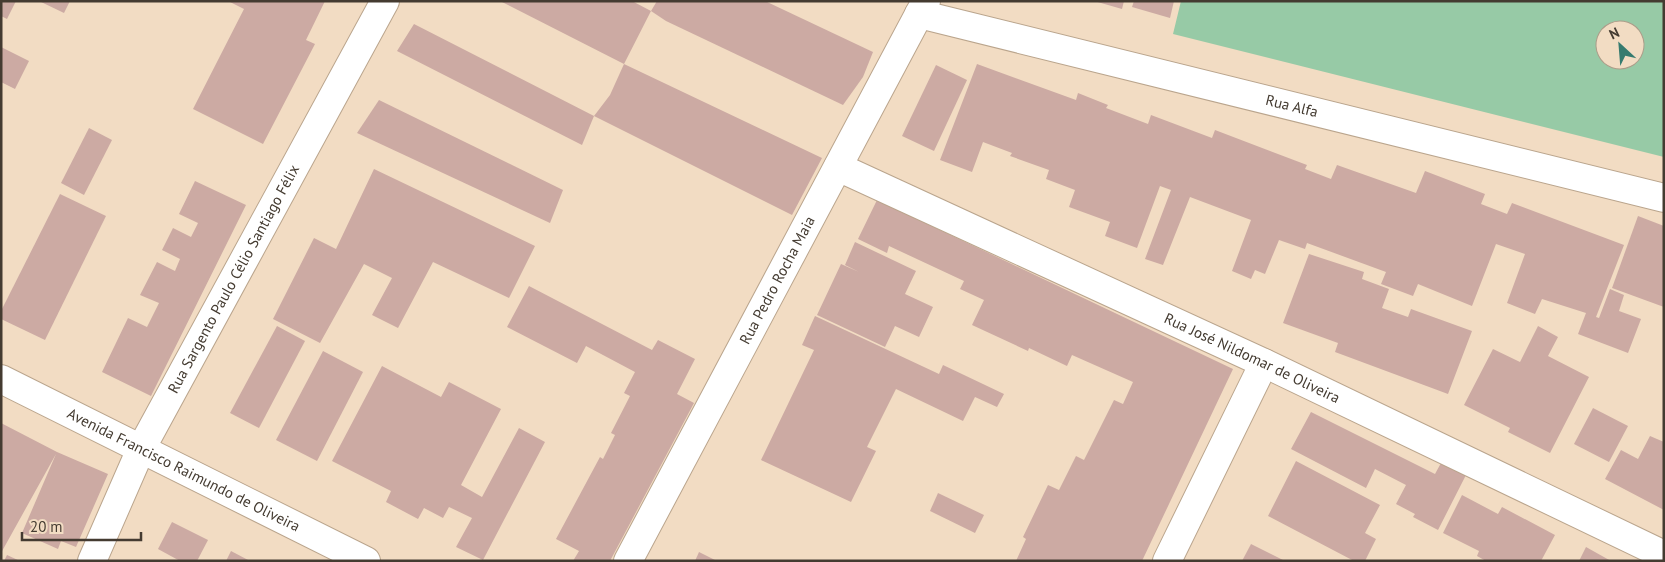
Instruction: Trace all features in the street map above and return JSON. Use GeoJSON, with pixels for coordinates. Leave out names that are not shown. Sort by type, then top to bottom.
{"type":"FeatureCollection","features":[{"type":"Feature","properties":{"kind":"street","name":"Rua Sargento Paulo Célio Santiago Félix"},"geometry":{"type":"LineString","coordinates":[[92,561],[140,449],[384,1]]}},
{"type":"Feature","properties":{"kind":"street","name":"Rua Pedro Rocha Maia"},"geometry":{"type":"LineString","coordinates":[[628,561],[922,8]]}},
{"type":"Feature","properties":{"kind":"street","name":"Rua Alfa"},"geometry":{"type":"LineString","coordinates":[[922,8],[1664,198]]}},
{"type":"Feature","properties":{"kind":"street","name":"Rua José Nildomar de Oliveira"},"geometry":{"type":"LineString","coordinates":[[838,167],[1264,363],[1664,555]]}},
{"type":"Feature","properties":{"kind":"street"},"geometry":{"type":"LineString","coordinates":[[1167,561],[1264,363]]}},
{"type":"Feature","properties":{"kind":"street","name":"Avenida Francisco Raimundo de Oliveira"},"geometry":{"type":"LineString","coordinates":[[1,379],[366,561]]}},
{"type":"Feature","properties":{"kind":"green space"},"geometry":{"type":"Polygon","coordinates":[[[1181,1],[1664,1],[1664,157],[1173,34],[1181,1]]]}},
{"type":"Feature","properties":{"kind":"building"},"geometry":{"type":"Polygon","coordinates":[[[1,1],[16,1],[7,19],[1,16],[1,1]]]}},
{"type":"Feature","properties":{"kind":"building"},"geometry":{"type":"Polygon","coordinates":[[[39,1],[70,1],[64,13],[39,1]]]}},
{"type":"Feature","properties":{"kind":"building"},"geometry":{"type":"Polygon","coordinates":[[[228,1],[325,1],[306,40],[315,44],[263,144],[193,109],[244,9],[228,1]]]}},
{"type":"Feature","properties":{"kind":"building"},"geometry":{"type":"Polygon","coordinates":[[[500,1],[632,1],[651,11],[624,64],[500,1]]]}},
{"type":"Feature","properties":{"kind":"building"},"geometry":{"type":"Polygon","coordinates":[[[657,1],[765,1],[873,52],[863,77],[843,105],[666,21],[651,11],[657,1]]]}},
{"type":"Feature","properties":{"kind":"building"},"geometry":{"type":"Polygon","coordinates":[[[1094,1],[1124,1],[1122,9],[1094,1]]]}},
{"type":"Feature","properties":{"kind":"building"},"geometry":{"type":"Polygon","coordinates":[[[1134,1],[1174,1],[1170,18],[1132,7],[1134,1]]]}},
{"type":"Feature","properties":{"kind":"building"},"geometry":{"type":"Polygon","coordinates":[[[414,24],[594,116],[582,145],[397,51],[414,24]]]}},
{"type":"Feature","properties":{"kind":"building"},"geometry":{"type":"Polygon","coordinates":[[[1,47],[29,61],[15,89],[1,82],[1,47]]]}},
{"type":"Feature","properties":{"kind":"building"},"geometry":{"type":"Polygon","coordinates":[[[624,64],[822,158],[792,215],[594,116],[610,95],[624,64]]]}},
{"type":"Feature","properties":{"kind":"building"},"geometry":{"type":"Polygon","coordinates":[[[977,64],[1076,100],[1078,93],[1108,105],[1106,108],[1148,124],[1151,115],[1212,138],[1215,130],[1307,165],[1305,169],[1331,179],[1337,165],[1416,193],[1425,171],[1485,194],[1481,204],[1507,214],[1512,203],[1624,245],[1596,317],[1599,318],[1610,289],[1624,295],[1619,311],[1641,319],[1628,353],[1578,334],[1586,313],[1542,299],[1535,314],[1507,303],[1525,254],[1496,244],[1472,306],[1418,284],[1413,296],[1381,284],[1386,272],[1307,243],[1305,249],[1279,240],[1265,274],[1255,270],[1251,279],[1232,271],[1251,220],[1190,197],[1163,265],[1145,259],[1171,190],[1160,186],[1137,248],[1105,236],[1110,222],[1069,207],[1075,190],[1046,179],[1049,170],[1010,156],[1012,153],[983,142],[972,172],[940,160],[977,64]]]}},
{"type":"Feature","properties":{"kind":"building"},"geometry":{"type":"Polygon","coordinates":[[[936,65],[967,80],[934,151],[902,136],[936,65]]]}},
{"type":"Feature","properties":{"kind":"building"},"geometry":{"type":"Polygon","coordinates":[[[379,100],[563,190],[550,223],[357,133],[379,100]]]}},
{"type":"Feature","properties":{"kind":"building"},"geometry":{"type":"Polygon","coordinates":[[[89,128],[112,140],[84,195],[61,183],[89,128]]]}},
{"type":"Feature","properties":{"kind":"building"},"geometry":{"type":"Polygon","coordinates":[[[374,169],[535,246],[509,298],[433,262],[398,328],[372,315],[392,278],[364,264],[320,343],[273,319],[314,238],[336,249],[374,169]]]}},
{"type":"Feature","properties":{"kind":"building"},"geometry":{"type":"Polygon","coordinates":[[[195,181],[246,205],[151,396],[102,372],[128,318],[147,327],[159,303],[140,295],[157,262],[175,271],[180,259],[162,250],[173,228],[191,237],[198,223],[179,214],[195,181]]]}},
{"type":"Feature","properties":{"kind":"building"},"geometry":{"type":"Polygon","coordinates":[[[60,194],[106,216],[45,340],[1,319],[1,311],[60,194]]]}},
{"type":"Feature","properties":{"kind":"building"},"geometry":{"type":"Polygon","coordinates":[[[877,200],[1233,369],[1142,561],[1016,561],[1026,539],[1023,537],[1048,485],[1059,490],[1076,456],[1084,460],[1114,400],[1123,404],[1133,382],[1072,355],[1067,366],[1029,348],[1028,351],[972,325],[984,300],[960,289],[964,281],[889,246],[887,253],[858,239],[877,200]]]}},
{"type":"Feature","properties":{"kind":"building"},"geometry":{"type":"Polygon","coordinates":[[[1638,216],[1664,226],[1664,307],[1612,288],[1638,216]]]}},
{"type":"Feature","properties":{"kind":"building"},"geometry":{"type":"Polygon","coordinates":[[[855,242],[916,271],[905,294],[933,307],[919,337],[895,326],[885,347],[817,315],[841,264],[859,272],[845,265],[855,242]]]}},
{"type":"Feature","properties":{"kind":"building"},"geometry":{"type":"Polygon","coordinates":[[[1309,254],[1364,272],[1362,279],[1389,289],[1382,308],[1408,317],[1411,309],[1472,331],[1448,394],[1335,352],[1338,343],[1283,323],[1309,254]]]}},
{"type":"Feature","properties":{"kind":"building"},"geometry":{"type":"Polygon","coordinates":[[[529,286],[652,350],[658,340],[695,359],[677,394],[694,403],[610,561],[573,561],[579,551],[556,539],[600,457],[603,459],[615,435],[611,433],[630,396],[624,393],[635,372],[586,346],[577,363],[507,327],[529,286]]]}},
{"type":"Feature","properties":{"kind":"building"},"geometry":{"type":"Polygon","coordinates":[[[815,316],[939,374],[943,365],[1004,394],[997,407],[975,397],[963,421],[896,389],[867,447],[876,451],[851,502],[761,460],[814,350],[802,345],[815,316]]]}},
{"type":"Feature","properties":{"kind":"building"},"geometry":{"type":"Polygon","coordinates":[[[277,326],[305,341],[259,428],[230,413],[277,326]]]}},
{"type":"Feature","properties":{"kind":"building"},"geometry":{"type":"Polygon","coordinates":[[[1538,326],[1558,337],[1548,356],[1589,377],[1550,453],[1508,432],[1510,428],[1464,405],[1493,349],[1520,362],[1538,326]]]}},
{"type":"Feature","properties":{"kind":"building"},"geometry":{"type":"Polygon","coordinates":[[[323,351],[363,372],[317,461],[276,440],[323,351]]]}},
{"type":"Feature","properties":{"kind":"building"},"geometry":{"type":"Polygon","coordinates":[[[382,366],[441,397],[449,382],[501,409],[461,485],[482,497],[519,428],[545,442],[483,560],[456,547],[472,518],[449,507],[443,518],[424,508],[418,519],[386,502],[391,491],[332,461],[382,366]]]}},
{"type":"Feature","properties":{"kind":"building"},"geometry":{"type":"Polygon","coordinates":[[[1593,408],[1628,426],[1609,462],[1574,444],[1593,408]]]}},
{"type":"Feature","properties":{"kind":"building"},"geometry":{"type":"Polygon","coordinates":[[[1311,412],[1435,474],[1441,463],[1466,475],[1438,530],[1413,517],[1415,514],[1396,504],[1406,485],[1375,469],[1366,488],[1291,449],[1311,412]]]}},
{"type":"Feature","properties":{"kind":"building"},"geometry":{"type":"Polygon","coordinates":[[[1,423],[57,452],[108,474],[76,547],[61,541],[58,549],[22,533],[56,454],[1,553],[1,423]]]}},
{"type":"Feature","properties":{"kind":"building"},"geometry":{"type":"Polygon","coordinates":[[[1650,436],[1664,442],[1664,510],[1605,479],[1621,450],[1638,459],[1650,436]]]}},
{"type":"Feature","properties":{"kind":"building"},"geometry":{"type":"Polygon","coordinates":[[[1296,461],[1380,505],[1365,533],[1376,539],[1365,561],[1354,561],[1268,516],[1296,461]]]}},
{"type":"Feature","properties":{"kind":"building"},"geometry":{"type":"Polygon","coordinates":[[[938,493],[984,515],[975,533],[930,511],[938,493]]]}},
{"type":"Feature","properties":{"kind":"building"},"geometry":{"type":"Polygon","coordinates":[[[1462,495],[1498,514],[1502,507],[1555,535],[1541,561],[1486,561],[1477,556],[1479,551],[1443,533],[1462,495]]]}},
{"type":"Feature","properties":{"kind":"building"},"geometry":{"type":"Polygon","coordinates":[[[172,522],[208,540],[197,561],[180,561],[158,549],[172,522]]]}},
{"type":"Feature","properties":{"kind":"building"},"geometry":{"type":"Polygon","coordinates":[[[1251,544],[1285,561],[1242,561],[1251,544]]]}},
{"type":"Feature","properties":{"kind":"building"},"geometry":{"type":"Polygon","coordinates":[[[1586,547],[1611,561],[1579,561],[1586,547]]]}},
{"type":"Feature","properties":{"kind":"building"},"geometry":{"type":"Polygon","coordinates":[[[231,551],[250,561],[226,561],[231,551]]]}},
{"type":"Feature","properties":{"kind":"building"},"geometry":{"type":"Polygon","coordinates":[[[699,552],[717,561],[695,561],[699,552]]]}},
{"type":"Feature","properties":{"kind":"building"},"geometry":{"type":"Polygon","coordinates":[[[7,555],[20,561],[4,561],[7,555]]]}}]}
